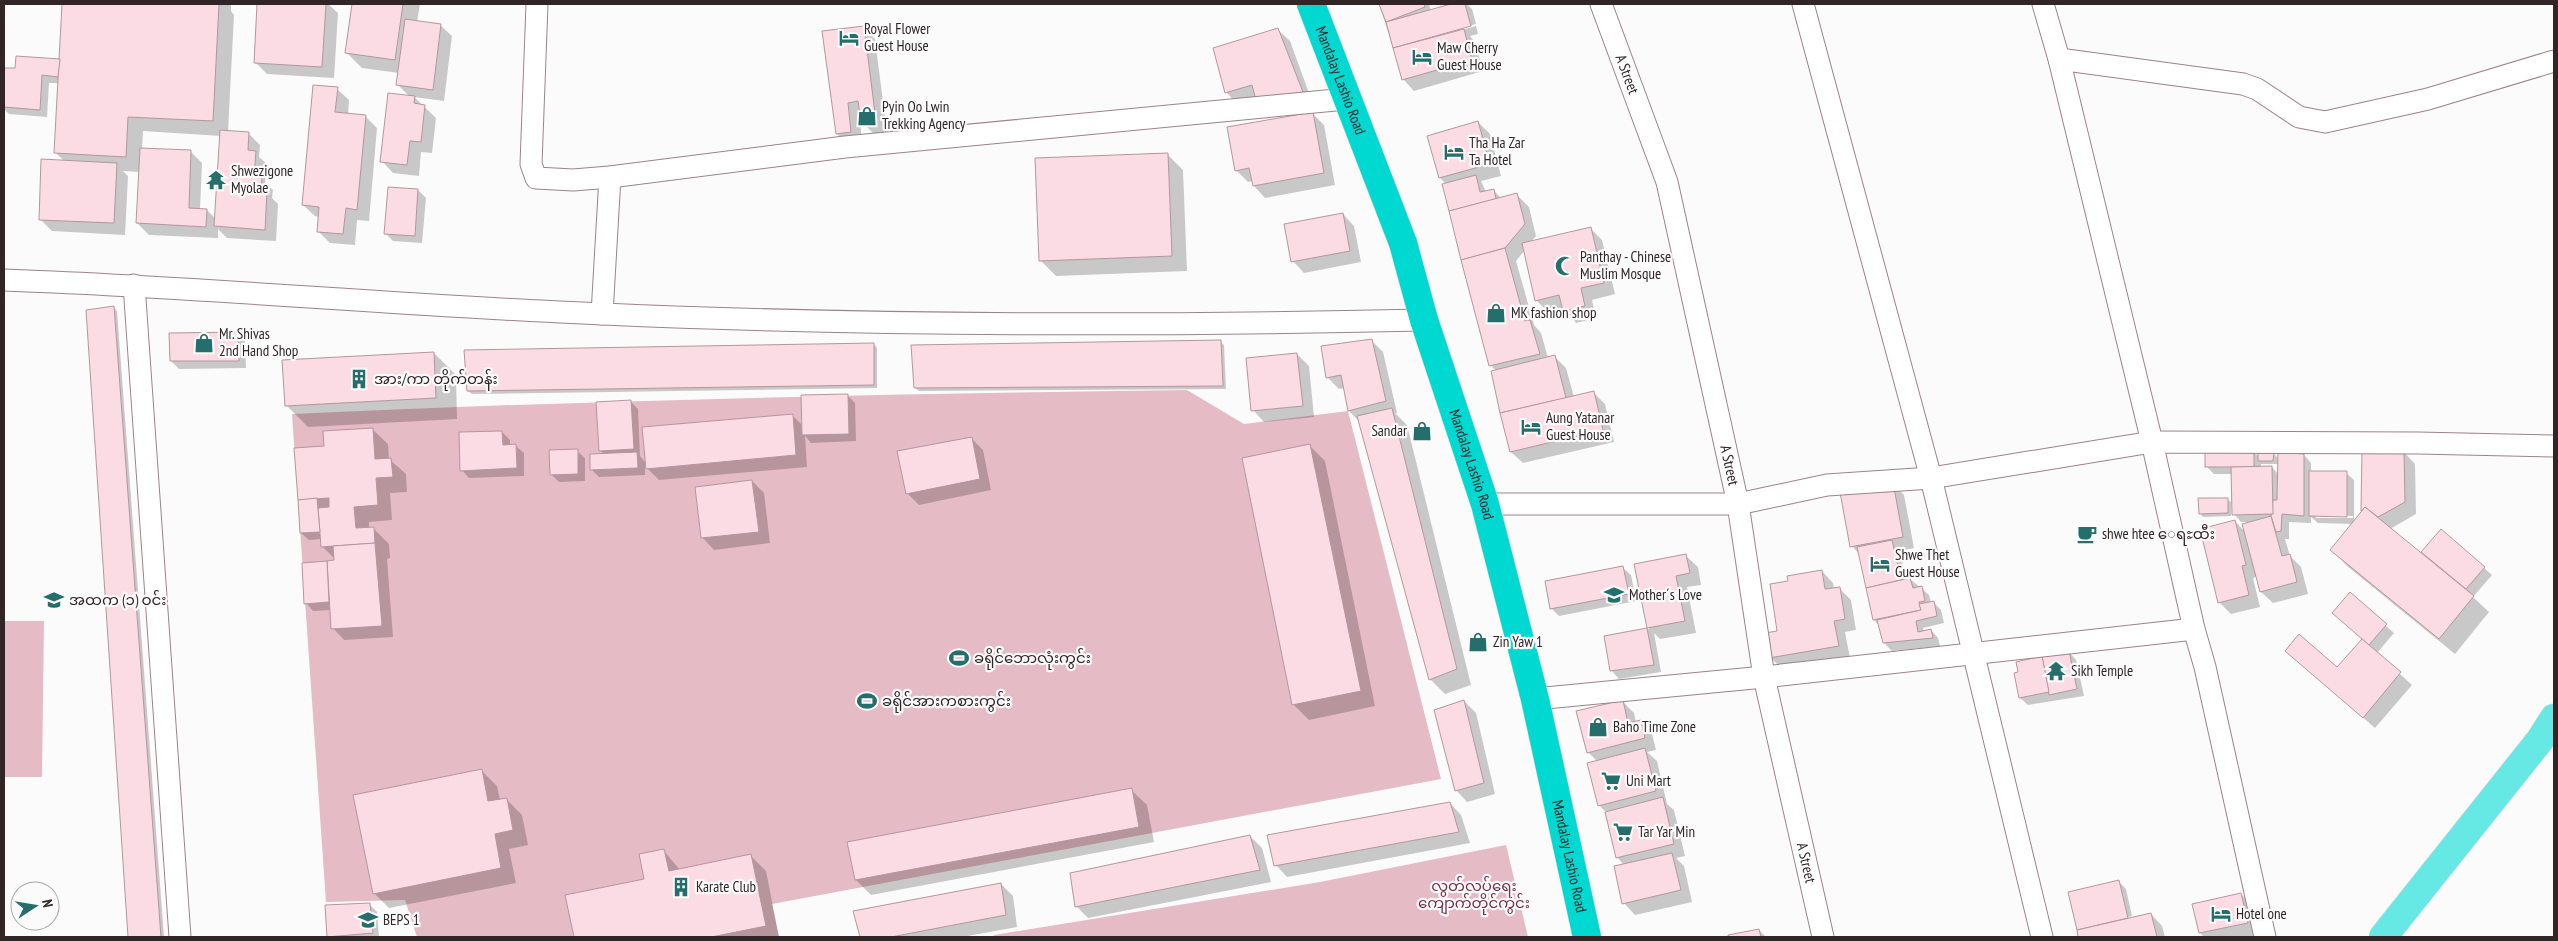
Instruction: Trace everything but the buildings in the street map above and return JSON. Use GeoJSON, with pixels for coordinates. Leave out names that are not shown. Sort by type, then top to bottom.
{"type":"FeatureCollection","features":[{"type":"Feature","properties":{"kind":"highway","name":"Mandalay Lashio Road"},"geometry":{"type":"LineString","coordinates":[[1311,4],[1403,243],[1424,320],[1485,504],[1535,699],[1587,937]]}},
{"type":"Feature","properties":{"kind":"main road"},"geometry":{"type":"LineString","coordinates":[[2383,937],[2540,740],[2554,718]]}},
{"type":"Feature","properties":{"kind":"street"},"geometry":{"type":"LineString","coordinates":[[537,4],[531,164],[536,178],[574,180],[610,178],[845,147],[1346,99]]}},
{"type":"Feature","properties":{"kind":"street","name":"A Street"},"geometry":{"type":"LineString","coordinates":[[1601,4],[1667,182],[1738,504],[1764,677],[1823,937]]}},
{"type":"Feature","properties":{"kind":"street"},"geometry":{"type":"LineString","coordinates":[[1803,4],[1931,478],[2042,937]]}},
{"type":"Feature","properties":{"kind":"street"},"geometry":{"type":"LineString","coordinates":[[2043,4],[2059,60],[2152,442],[2194,629],[2205,667],[2265,937]]}},
{"type":"Feature","properties":{"kind":"street"},"geometry":{"type":"LineString","coordinates":[[2059,60],[2243,84],[2257,89],[2299,117],[2325,122],[2428,99],[2554,61]]}},
{"type":"Feature","properties":{"kind":"street"},"geometry":{"type":"LineString","coordinates":[[602,314],[610,178]]}},
{"type":"Feature","properties":{"kind":"street"},"geometry":{"type":"LineString","coordinates":[[4,280],[134,285],[602,314],[1058,325],[1424,320]]}},
{"type":"Feature","properties":{"kind":"street"},"geometry":{"type":"LineString","coordinates":[[134,285],[180,937]]}},
{"type":"Feature","properties":{"kind":"street"},"geometry":{"type":"LineString","coordinates":[[1485,504],[1738,504],[1827,485],[1931,478],[2152,442],[2418,442],[2554,446]]}},
{"type":"Feature","properties":{"kind":"street"},"geometry":{"type":"LineString","coordinates":[[1535,699],[1764,677],[1972,652],[2194,629]]}},
{"type":"Feature","properties":{"kind":"green space","name":"ခရိုင်အားကစားကွင်း"},"geometry":{"type":"Polygon","coordinates":[[[1187,390],[1244,424],[1348,411],[1441,779],[772,904],[779,937],[417,937],[405,900],[326,902],[292,414],[739,398],[1187,390]]]}},
{"type":"Feature","properties":{"kind":"green space"},"geometry":{"type":"Polygon","coordinates":[[[4,621],[44,621],[42,777],[4,777],[4,621]]]}},
{"type":"Feature","properties":{"kind":"green space","name":"လွတ်လပ်ရေး ကျောက်တိုင်ကွင်း"},"geometry":{"type":"Polygon","coordinates":[[[1506,845],[1528,937],[994,937],[994,935],[1320,882],[1506,845]]]}},
{"type":"Feature","properties":{"kind":"place","name":"Royal Flower Guest House"},"geometry":{"type":"Point","coordinates":[849,38]}},
{"type":"Feature","properties":{"kind":"place","name":"Maw Cherry Guest House"},"geometry":{"type":"Point","coordinates":[1422,57]}},
{"type":"Feature","properties":{"kind":"place","name":"Pyin Oo Lwin Trekking Agency"},"geometry":{"type":"Point","coordinates":[867,116]}},
{"type":"Feature","properties":{"kind":"place","name":"Tha Ha Zar Ta Hotel"},"geometry":{"type":"Point","coordinates":[1454,152]}},
{"type":"Feature","properties":{"kind":"place","name":"Shwezigone Myolae"},"geometry":{"type":"Point","coordinates":[216,180]}},
{"type":"Feature","properties":{"kind":"place","name":"Panthay - Chinese Muslim Mosque"},"geometry":{"type":"Point","coordinates":[1565,266]}},
{"type":"Feature","properties":{"kind":"place","name":"MK fashion shop"},"geometry":{"type":"Point","coordinates":[1496,313]}},
{"type":"Feature","properties":{"kind":"place","name":"Mr. Shivas 2nd Hand Shop"},"geometry":{"type":"Point","coordinates":[204,343]}},
{"type":"Feature","properties":{"kind":"place","name":"အား/ကာ တိုက်တန်း"},"geometry":{"type":"Point","coordinates":[359,379]}},
{"type":"Feature","properties":{"kind":"place","name":"Aung Yatanar Guest House"},"geometry":{"type":"Point","coordinates":[1531,427]}},
{"type":"Feature","properties":{"kind":"place","name":"Sandar"},"geometry":{"type":"Point","coordinates":[1422,431]}},
{"type":"Feature","properties":{"kind":"place","name":"shwe htee ေရႊထီး"},"geometry":{"type":"Point","coordinates":[2087,534]}},
{"type":"Feature","properties":{"kind":"place","name":"Shwe Thet Guest House"},"geometry":{"type":"Point","coordinates":[1880,564]}},
{"type":"Feature","properties":{"kind":"place","name":"Mother´s Love"},"geometry":{"type":"Point","coordinates":[1614,595]}},
{"type":"Feature","properties":{"kind":"place","name":"အထက (၁) ဝင်း"},"geometry":{"type":"Point","coordinates":[54,600]}},
{"type":"Feature","properties":{"kind":"place","name":"Zin Yaw 1"},"geometry":{"type":"Point","coordinates":[1478,642]}},
{"type":"Feature","properties":{"kind":"place","name":"ခရိုင်ဘောလုံးကွင်း"},"geometry":{"type":"Point","coordinates":[959,658]}},
{"type":"Feature","properties":{"kind":"place","name":"Sikh Temple"},"geometry":{"type":"Point","coordinates":[2056,671]}},
{"type":"Feature","properties":{"kind":"place","name":"ခရိုင်အားကစားကွင်း"},"geometry":{"type":"Point","coordinates":[867,701]}},
{"type":"Feature","properties":{"kind":"place","name":"Baho Time Zone"},"geometry":{"type":"Point","coordinates":[1598,727]}},
{"type":"Feature","properties":{"kind":"place","name":"Uni Mart"},"geometry":{"type":"Point","coordinates":[1611,781]}},
{"type":"Feature","properties":{"kind":"place","name":"Tar Yar Min"},"geometry":{"type":"Point","coordinates":[1623,832]}},
{"type":"Feature","properties":{"kind":"place","name":"Karate Club"},"geometry":{"type":"Point","coordinates":[681,887]}},
{"type":"Feature","properties":{"kind":"place","name":"Hotel one"},"geometry":{"type":"Point","coordinates":[2221,914]}},
{"type":"Feature","properties":{"kind":"place","name":"BEPS 1"},"geometry":{"type":"Point","coordinates":[368,920]}}]}
